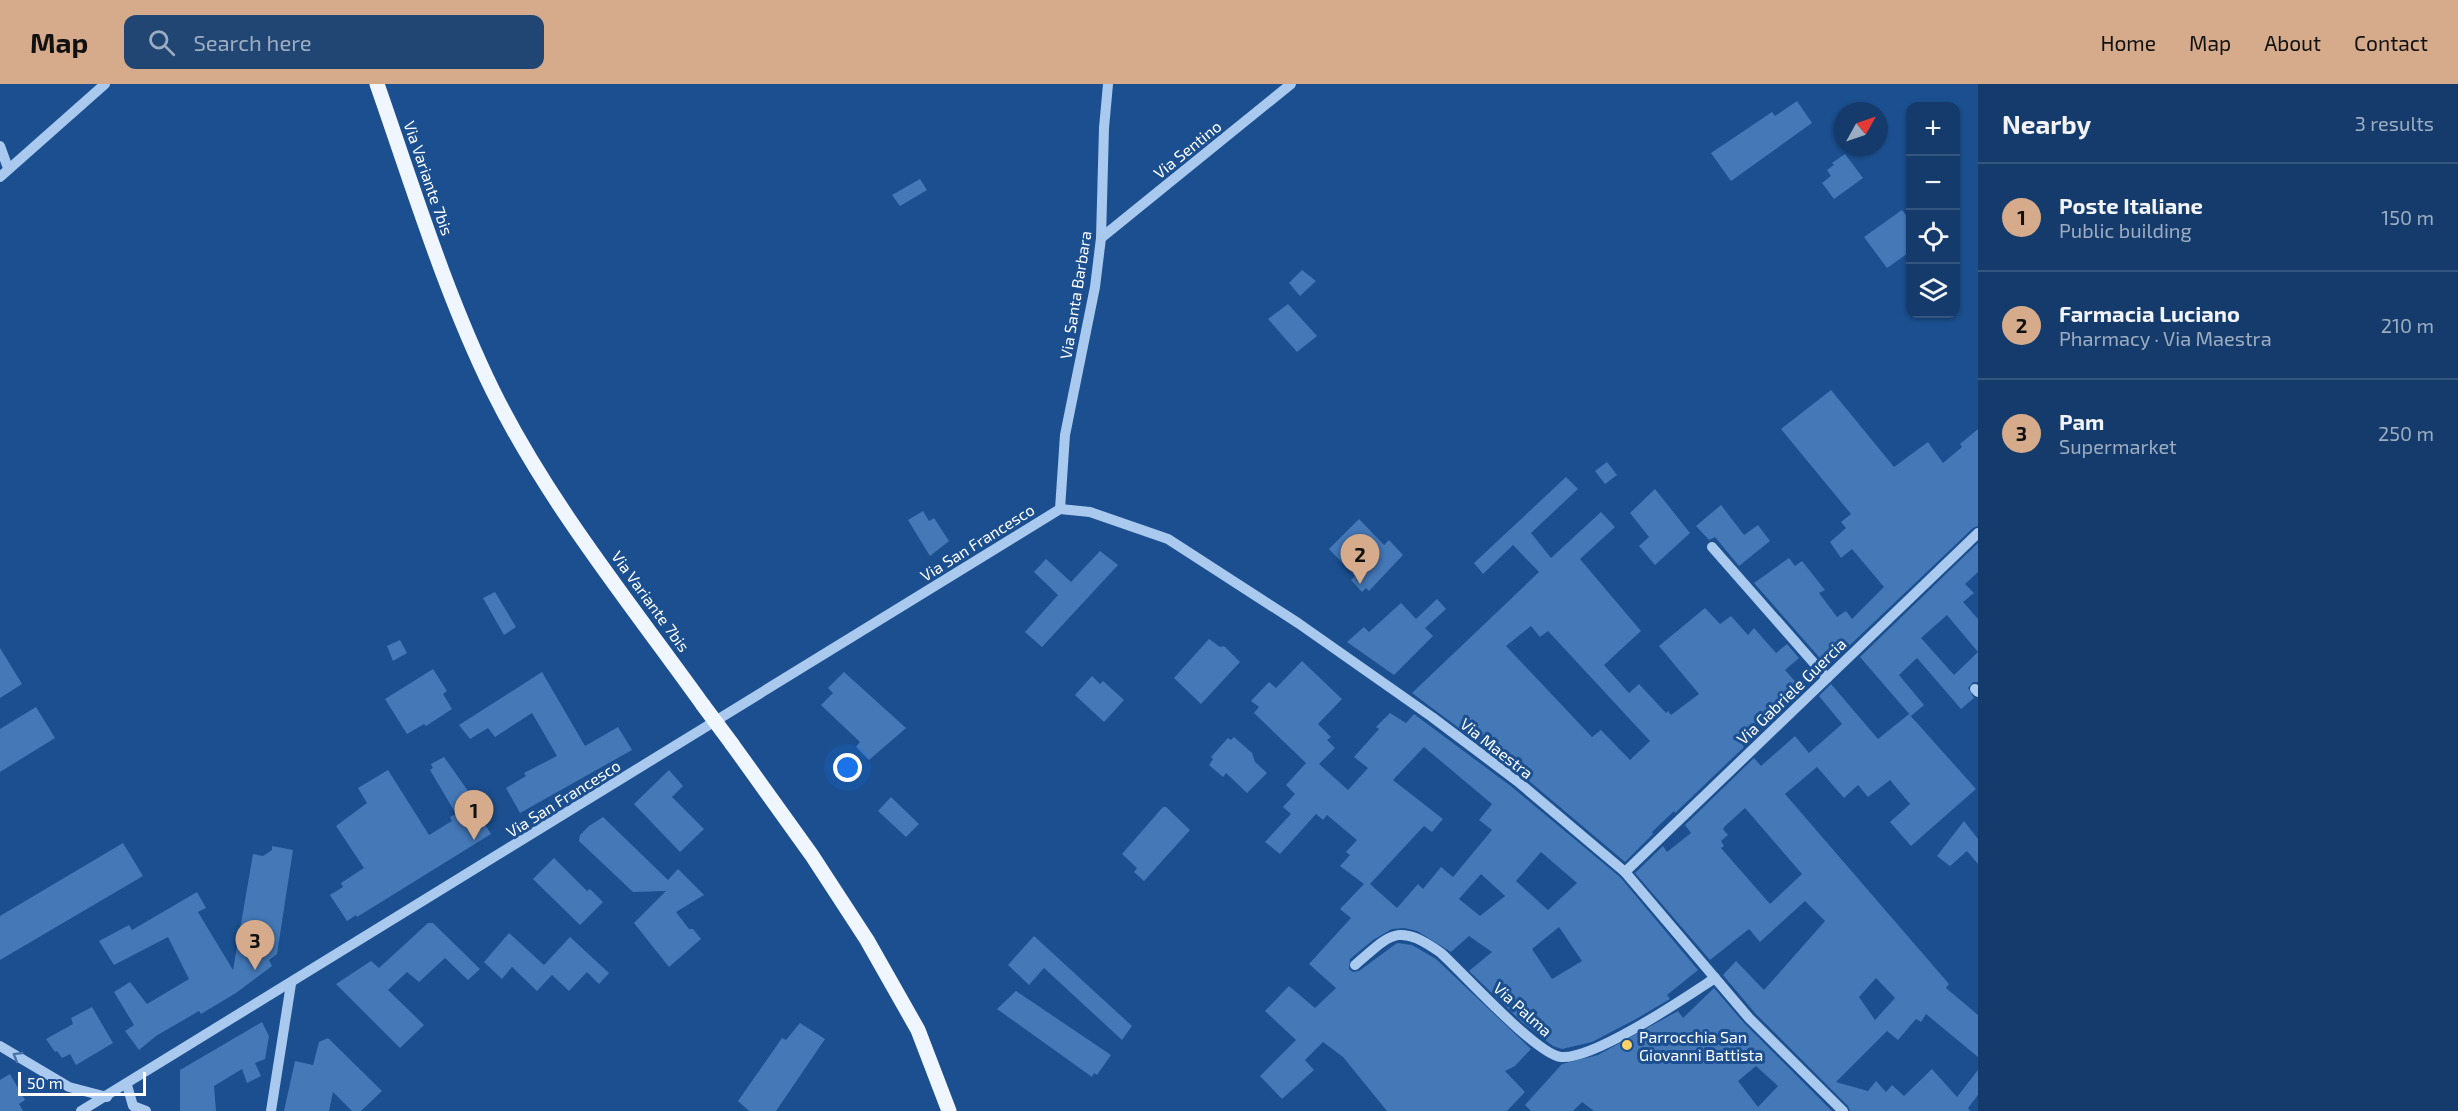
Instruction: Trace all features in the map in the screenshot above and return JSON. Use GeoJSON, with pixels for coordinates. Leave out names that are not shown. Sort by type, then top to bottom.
{"type":"FeatureCollection","features":[{"type":"Feature","properties":{"kind":"main road","name":"Via Variante 7bis"},"geometry":{"type":"LineString","coordinates":[[377,84],[452,298],[494,391],[542,479],[811,854],[867,940],[918,1030],[949,1111]]}},
{"type":"Feature","properties":{"kind":"street"},"geometry":{"type":"LineString","coordinates":[[0,177],[105,84]]}},
{"type":"Feature","properties":{"kind":"street","name":"Via Santa Barbara"},"geometry":{"type":"LineString","coordinates":[[1060,509],[1065,435],[1095,287],[1101,238],[1104,128],[1108,84]]}},
{"type":"Feature","properties":{"kind":"street","name":"Via Sentino"},"geometry":{"type":"LineString","coordinates":[[1101,238],[1291,84]]}},
{"type":"Feature","properties":{"kind":"street"},"geometry":{"type":"LineString","coordinates":[[0,146],[8,168]]}},
{"type":"Feature","properties":{"kind":"street","name":"Via Maestra"},"geometry":{"type":"LineString","coordinates":[[1060,509],[1090,512],[1168,539],[1298,623],[1432,717],[1517,781],[1625,872],[1749,1018],[1843,1111]]}},
{"type":"Feature","properties":{"kind":"street","name":"Via San Francesco"},"geometry":{"type":"LineString","coordinates":[[81,1111],[127,1085],[1060,509]]}},
{"type":"Feature","properties":{"kind":"street","name":"Via Gabriele Guercia"},"geometry":{"type":"LineString","coordinates":[[1625,872],[1978,533]]}},
{"type":"Feature","properties":{"kind":"street"},"geometry":{"type":"LineString","coordinates":[[1712,547],[1827,678]]}},
{"type":"Feature","properties":{"kind":"street","name":"Via Palma"},"geometry":{"type":"LineString","coordinates":[[1355,965],[1390,936],[1398,934],[1424,941],[1447,959],[1533,1041],[1561,1057],[1576,1055],[1610,1041],[1671,1007],[1715,978]]}},
{"type":"Feature","properties":{"kind":"street"},"geometry":{"type":"LineString","coordinates":[[271,1111],[291,984]]}},
{"type":"Feature","properties":{"kind":"street"},"geometry":{"type":"LineString","coordinates":[[0,1046],[69,1087],[107,1097]]}},
{"type":"Feature","properties":{"kind":"street"},"geometry":{"type":"LineString","coordinates":[[127,1085],[133,1106],[146,1111]]}},
{"type":"Feature","properties":{"kind":"building"},"geometry":{"type":"Polygon","coordinates":[[[1797,101],[1812,123],[1731,181],[1711,153],[1772,112],[1775,116],[1797,101]]]}},
{"type":"Feature","properties":{"kind":"building"},"geometry":{"type":"Polygon","coordinates":[[[1842,156],[1846,156],[1863,178],[1834,199],[1822,183],[1831,176],[1827,170],[1834,165],[1832,163],[1842,156]]]}},
{"type":"Feature","properties":{"kind":"building"},"geometry":{"type":"Polygon","coordinates":[[[920,179],[927,190],[900,206],[892,195],[920,179]]]}},
{"type":"Feature","properties":{"kind":"building"},"geometry":{"type":"Polygon","coordinates":[[[1902,210],[1906,215],[1906,255],[1887,268],[1864,237],[1902,210]]]}},
{"type":"Feature","properties":{"kind":"building"},"geometry":{"type":"Polygon","coordinates":[[[1302,270],[1316,281],[1300,296],[1289,283],[1302,270]]]}},
{"type":"Feature","properties":{"kind":"building"},"geometry":{"type":"Polygon","coordinates":[[[1288,304],[1317,336],[1297,352],[1268,319],[1288,304]]]}},
{"type":"Feature","properties":{"kind":"building"},"geometry":{"type":"Polygon","coordinates":[[[1831,390],[1894,467],[1928,442],[1943,463],[1978,429],[1978,526],[1973,528],[1826,665],[1754,583],[1789,558],[1795,566],[1802,561],[1825,590],[1819,593],[1837,617],[1846,611],[1852,619],[1884,587],[1852,549],[1841,558],[1830,542],[1846,528],[1841,522],[1851,514],[1781,429],[1831,390]]]}},
{"type":"Feature","properties":{"kind":"building"},"geometry":{"type":"Polygon","coordinates":[[[1607,462],[1617,475],[1605,484],[1595,471],[1607,462]]]}},
{"type":"Feature","properties":{"kind":"building"},"geometry":{"type":"Polygon","coordinates":[[[1566,477],[1578,489],[1531,533],[1551,558],[1601,512],[1615,527],[1580,559],[1641,631],[1604,665],[1629,693],[1639,684],[1666,713],[1668,711],[1671,715],[1699,694],[1659,646],[1705,608],[1720,624],[1731,616],[1748,635],[1754,628],[1776,653],[1787,644],[1799,658],[1785,670],[1801,688],[1742,744],[1744,747],[1652,832],[1653,834],[1625,862],[1522,775],[1412,693],[1539,572],[1513,545],[1483,574],[1474,563],[1566,477]],[[1531,626],[1506,646],[1592,737],[1601,730],[1630,760],[1650,741],[1548,631],[1540,637],[1531,626]]]}},
{"type":"Feature","properties":{"kind":"building"},"geometry":{"type":"Polygon","coordinates":[[[1655,489],[1690,533],[1655,565],[1639,546],[1649,537],[1630,513],[1655,489]]]}},
{"type":"Feature","properties":{"kind":"building"},"geometry":{"type":"Polygon","coordinates":[[[1721,505],[1744,535],[1758,525],[1770,541],[1739,566],[1715,537],[1709,540],[1696,526],[1721,505]]]}},
{"type":"Feature","properties":{"kind":"building"},"geometry":{"type":"Polygon","coordinates":[[[923,511],[929,521],[934,518],[949,541],[930,556],[908,520],[923,511]]]}},
{"type":"Feature","properties":{"kind":"building"},"geometry":{"type":"Polygon","coordinates":[[[1359,519],[1384,545],[1389,540],[1403,555],[1369,591],[1366,588],[1362,592],[1351,580],[1355,576],[1329,549],[1359,519]]]}},
{"type":"Feature","properties":{"kind":"building"},"geometry":{"type":"Polygon","coordinates":[[[1978,543],[1978,572],[1965,584],[1974,593],[1963,602],[1978,619],[1978,652],[1978,682],[1973,682],[1968,688],[1974,698],[1961,709],[1917,658],[1899,675],[1924,705],[1911,716],[1860,657],[1978,543]],[[1947,615],[1921,638],[1954,675],[1978,652],[1947,615]]]}},
{"type":"Feature","properties":{"kind":"building"},"geometry":{"type":"Polygon","coordinates":[[[1100,551],[1118,565],[1042,647],[1025,632],[1058,595],[1034,572],[1046,559],[1071,582],[1100,551]]]}},
{"type":"Feature","properties":{"kind":"building"},"geometry":{"type":"Polygon","coordinates":[[[495,592],[516,627],[504,635],[483,598],[495,592]]]}},
{"type":"Feature","properties":{"kind":"building"},"geometry":{"type":"Polygon","coordinates":[[[1437,599],[1446,609],[1425,628],[1433,636],[1394,675],[1347,642],[1364,627],[1369,632],[1401,603],[1416,619],[1437,599]]]}},
{"type":"Feature","properties":{"kind":"building"},"geometry":{"type":"Polygon","coordinates":[[[1209,639],[1220,647],[1224,646],[1240,662],[1201,704],[1174,678],[1209,639]]]}},
{"type":"Feature","properties":{"kind":"building"},"geometry":{"type":"Polygon","coordinates":[[[400,640],[407,653],[393,661],[387,646],[400,640]]]}},
{"type":"Feature","properties":{"kind":"building"},"geometry":{"type":"Polygon","coordinates":[[[0,648],[22,684],[0,698],[0,648]]]}},
{"type":"Feature","properties":{"kind":"building"},"geometry":{"type":"Polygon","coordinates":[[[1302,661],[1342,699],[1318,724],[1331,737],[1327,740],[1335,748],[1319,764],[1348,790],[1368,768],[1354,757],[1379,729],[1376,727],[1390,713],[1406,723],[1414,714],[1512,787],[1620,877],[1698,970],[1667,995],[1670,999],[1636,1019],[1592,1042],[1562,1049],[1553,1046],[1523,1023],[1469,971],[1492,952],[1469,936],[1451,952],[1417,931],[1404,928],[1392,929],[1373,940],[1350,959],[1349,969],[1353,972],[1359,971],[1397,943],[1412,945],[1436,959],[1531,1049],[1515,1066],[1505,1071],[1525,1092],[1507,1111],[1387,1111],[1343,1057],[1323,1042],[1305,1060],[1314,1070],[1282,1099],[1260,1076],[1296,1040],[1265,1011],[1289,986],[1315,1008],[1336,988],[1309,964],[1351,918],[1340,909],[1364,884],[1340,866],[1350,855],[1346,852],[1357,840],[1327,815],[1323,820],[1316,814],[1280,854],[1265,842],[1291,814],[1283,807],[1295,794],[1286,785],[1306,763],[1254,713],[1259,707],[1251,701],[1269,682],[1276,688],[1302,661]],[[1424,747],[1393,780],[1443,819],[1432,832],[1424,826],[1370,884],[1397,908],[1418,884],[1423,889],[1441,867],[1453,877],[1492,830],[1479,820],[1492,804],[1424,747]],[[1541,852],[1516,881],[1548,910],[1577,883],[1541,852]],[[1481,874],[1459,899],[1480,916],[1505,896],[1481,874]],[[1559,927],[1532,949],[1552,979],[1582,961],[1559,927]]]}},
{"type":"Feature","properties":{"kind":"building"},"geometry":{"type":"Polygon","coordinates":[[[433,669],[447,691],[443,694],[452,709],[426,726],[424,724],[407,734],[385,699],[433,669]]]}},
{"type":"Feature","properties":{"kind":"building"},"geometry":{"type":"Polygon","coordinates":[[[542,672],[585,746],[618,727],[632,750],[520,813],[506,788],[526,776],[524,773],[557,756],[532,713],[495,737],[488,728],[470,739],[459,725],[542,672]]]}},
{"type":"Feature","properties":{"kind":"building"},"geometry":{"type":"Polygon","coordinates":[[[844,672],[906,728],[869,760],[856,747],[860,742],[821,705],[833,693],[828,688],[844,672]]]}},
{"type":"Feature","properties":{"kind":"building"},"geometry":{"type":"Polygon","coordinates":[[[1092,676],[1100,684],[1103,681],[1124,700],[1104,722],[1075,695],[1092,676]]]}},
{"type":"Feature","properties":{"kind":"building"},"geometry":{"type":"Polygon","coordinates":[[[1831,684],[1878,739],[1909,714],[1976,789],[1911,846],[1890,822],[1910,804],[1890,780],[1868,797],[1858,785],[1844,798],[1817,767],[1785,794],[1949,984],[1946,988],[1978,1015],[1978,1057],[1926,1014],[1921,1022],[1916,1019],[1898,1040],[1887,1031],[1836,1082],[1868,1091],[1876,1081],[1886,1092],[1892,1085],[1904,1096],[1932,1069],[1957,1097],[1978,1070],[1978,1095],[1968,1108],[1970,1111],[1850,1111],[1848,1106],[1755,1013],[1723,975],[1736,961],[1764,990],[1825,921],[1805,901],[1760,942],[1749,929],[1710,960],[1635,873],[1663,846],[1667,852],[1691,833],[1685,825],[1754,758],[1761,766],[1795,736],[1809,753],[1842,724],[1819,696],[1831,684]],[[1745,808],[1723,829],[1728,835],[1721,841],[1724,846],[1721,848],[1770,904],[1802,874],[1745,808]],[[1876,978],[1859,997],[1875,1020],[1895,998],[1876,978]]]}},
{"type":"Feature","properties":{"kind":"building"},"geometry":{"type":"Polygon","coordinates":[[[36,707],[55,738],[0,772],[0,729],[36,707]]]}},
{"type":"Feature","properties":{"kind":"building"},"geometry":{"type":"Polygon","coordinates":[[[1234,737],[1252,753],[1255,762],[1267,773],[1247,793],[1226,773],[1223,777],[1209,765],[1213,759],[1211,757],[1228,738],[1231,740],[1234,737]]]}},
{"type":"Feature","properties":{"kind":"building"},"geometry":{"type":"Polygon","coordinates":[[[444,757],[473,798],[470,800],[491,834],[347,921],[330,895],[343,887],[341,883],[364,868],[336,826],[367,803],[358,788],[388,770],[429,835],[452,821],[450,817],[456,814],[430,770],[433,768],[431,764],[444,757]]]}},
{"type":"Feature","properties":{"kind":"building"},"geometry":{"type":"Polygon","coordinates":[[[669,770],[683,786],[672,797],[704,829],[680,852],[634,804],[669,770]]]}},
{"type":"Feature","properties":{"kind":"building"},"geometry":{"type":"Polygon","coordinates":[[[891,797],[919,824],[906,837],[878,811],[891,797]]]}},
{"type":"Feature","properties":{"kind":"building"},"geometry":{"type":"Polygon","coordinates":[[[1163,807],[1166,807],[1190,830],[1144,881],[1134,872],[1137,868],[1122,854],[1163,807]]]}},
{"type":"Feature","properties":{"kind":"building"},"geometry":{"type":"Polygon","coordinates":[[[603,817],[668,880],[678,869],[704,895],[676,912],[689,929],[693,929],[701,939],[669,967],[634,923],[666,891],[633,892],[579,841],[580,835],[589,826],[603,817]]]}},
{"type":"Feature","properties":{"kind":"building"},"geometry":{"type":"Polygon","coordinates":[[[1964,821],[1978,839],[1978,864],[1967,851],[1950,866],[1937,856],[1964,821]]]}},
{"type":"Feature","properties":{"kind":"building"},"geometry":{"type":"Polygon","coordinates":[[[123,843],[143,876],[0,960],[0,916],[123,843]]]}},
{"type":"Feature","properties":{"kind":"building"},"geometry":{"type":"Polygon","coordinates":[[[272,846],[293,850],[277,954],[269,960],[272,966],[236,993],[201,1014],[199,1011],[156,1036],[139,1050],[125,1031],[134,1025],[114,992],[130,982],[147,1004],[189,979],[168,937],[114,965],[99,941],[129,925],[132,930],[197,892],[206,908],[198,912],[233,970],[253,854],[263,856],[272,850],[272,846]]]}},
{"type":"Feature","properties":{"kind":"building"},"geometry":{"type":"Polygon","coordinates":[[[554,858],[587,891],[590,889],[603,902],[580,925],[533,879],[554,858]]]}},
{"type":"Feature","properties":{"kind":"building"},"geometry":{"type":"Polygon","coordinates":[[[428,923],[433,923],[480,969],[468,980],[445,958],[419,982],[407,972],[388,990],[424,1025],[400,1048],[336,984],[371,961],[379,968],[428,923]]]}},
{"type":"Feature","properties":{"kind":"building"},"geometry":{"type":"Polygon","coordinates":[[[509,933],[544,965],[570,937],[609,973],[599,984],[587,972],[569,991],[552,975],[537,991],[512,967],[502,979],[484,962],[509,933]]]}},
{"type":"Feature","properties":{"kind":"building"},"geometry":{"type":"Polygon","coordinates":[[[1034,936],[1132,1026],[1122,1040],[1044,968],[1029,985],[1008,965],[1034,936]]]}},
{"type":"Feature","properties":{"kind":"building"},"geometry":{"type":"Polygon","coordinates":[[[1714,988],[1744,1023],[1832,1111],[1594,1111],[1582,1102],[1573,1111],[1531,1111],[1525,1105],[1562,1064],[1598,1055],[1678,1011],[1683,1018],[1714,988]],[[1756,1066],[1738,1081],[1758,1107],[1778,1086],[1756,1066]]]}},
{"type":"Feature","properties":{"kind":"building"},"geometry":{"type":"Polygon","coordinates":[[[1016,991],[1111,1055],[1097,1075],[1094,1073],[1092,1077],[997,1009],[1016,991]]]}},
{"type":"Feature","properties":{"kind":"building"},"geometry":{"type":"Polygon","coordinates":[[[92,1007],[113,1043],[76,1065],[70,1054],[62,1058],[46,1039],[73,1024],[71,1018],[92,1007]]]}},
{"type":"Feature","properties":{"kind":"building"},"geometry":{"type":"Polygon","coordinates":[[[262,1022],[269,1036],[265,1059],[255,1063],[261,1076],[247,1083],[242,1069],[214,1086],[216,1111],[180,1111],[180,1070],[262,1022]]]}},
{"type":"Feature","properties":{"kind":"building"},"geometry":{"type":"Polygon","coordinates":[[[800,1023],[825,1039],[776,1111],[749,1111],[738,1101],[782,1038],[786,1040],[800,1023]]]}},
{"type":"Feature","properties":{"kind":"building"},"geometry":{"type":"Polygon","coordinates":[[[328,1038],[382,1091],[361,1111],[352,1111],[333,1092],[329,1111],[284,1111],[295,1061],[313,1065],[319,1042],[328,1038]]]}},
{"type":"Feature","properties":{"kind":"building"},"geometry":{"type":"Polygon","coordinates":[[[10,1074],[25,1100],[19,1104],[23,1111],[0,1111],[0,1080],[10,1074]]]}},
{"type":"Feature","properties":{"kind":"place","name":"Farmacia Luciano"},"geometry":{"type":"Point","coordinates":[1360,584]}},
{"type":"Feature","properties":{"kind":"place","name":"Poste Italiane"},"geometry":{"type":"Point","coordinates":[474,840]}},
{"type":"Feature","properties":{"kind":"place","name":"Pam"},"geometry":{"type":"Point","coordinates":[255,970]}},
{"type":"Feature","properties":{"kind":"place","name":"Parrocchia San Giovanni Battista"},"geometry":{"type":"Point","coordinates":[1627,1045]}}]}
